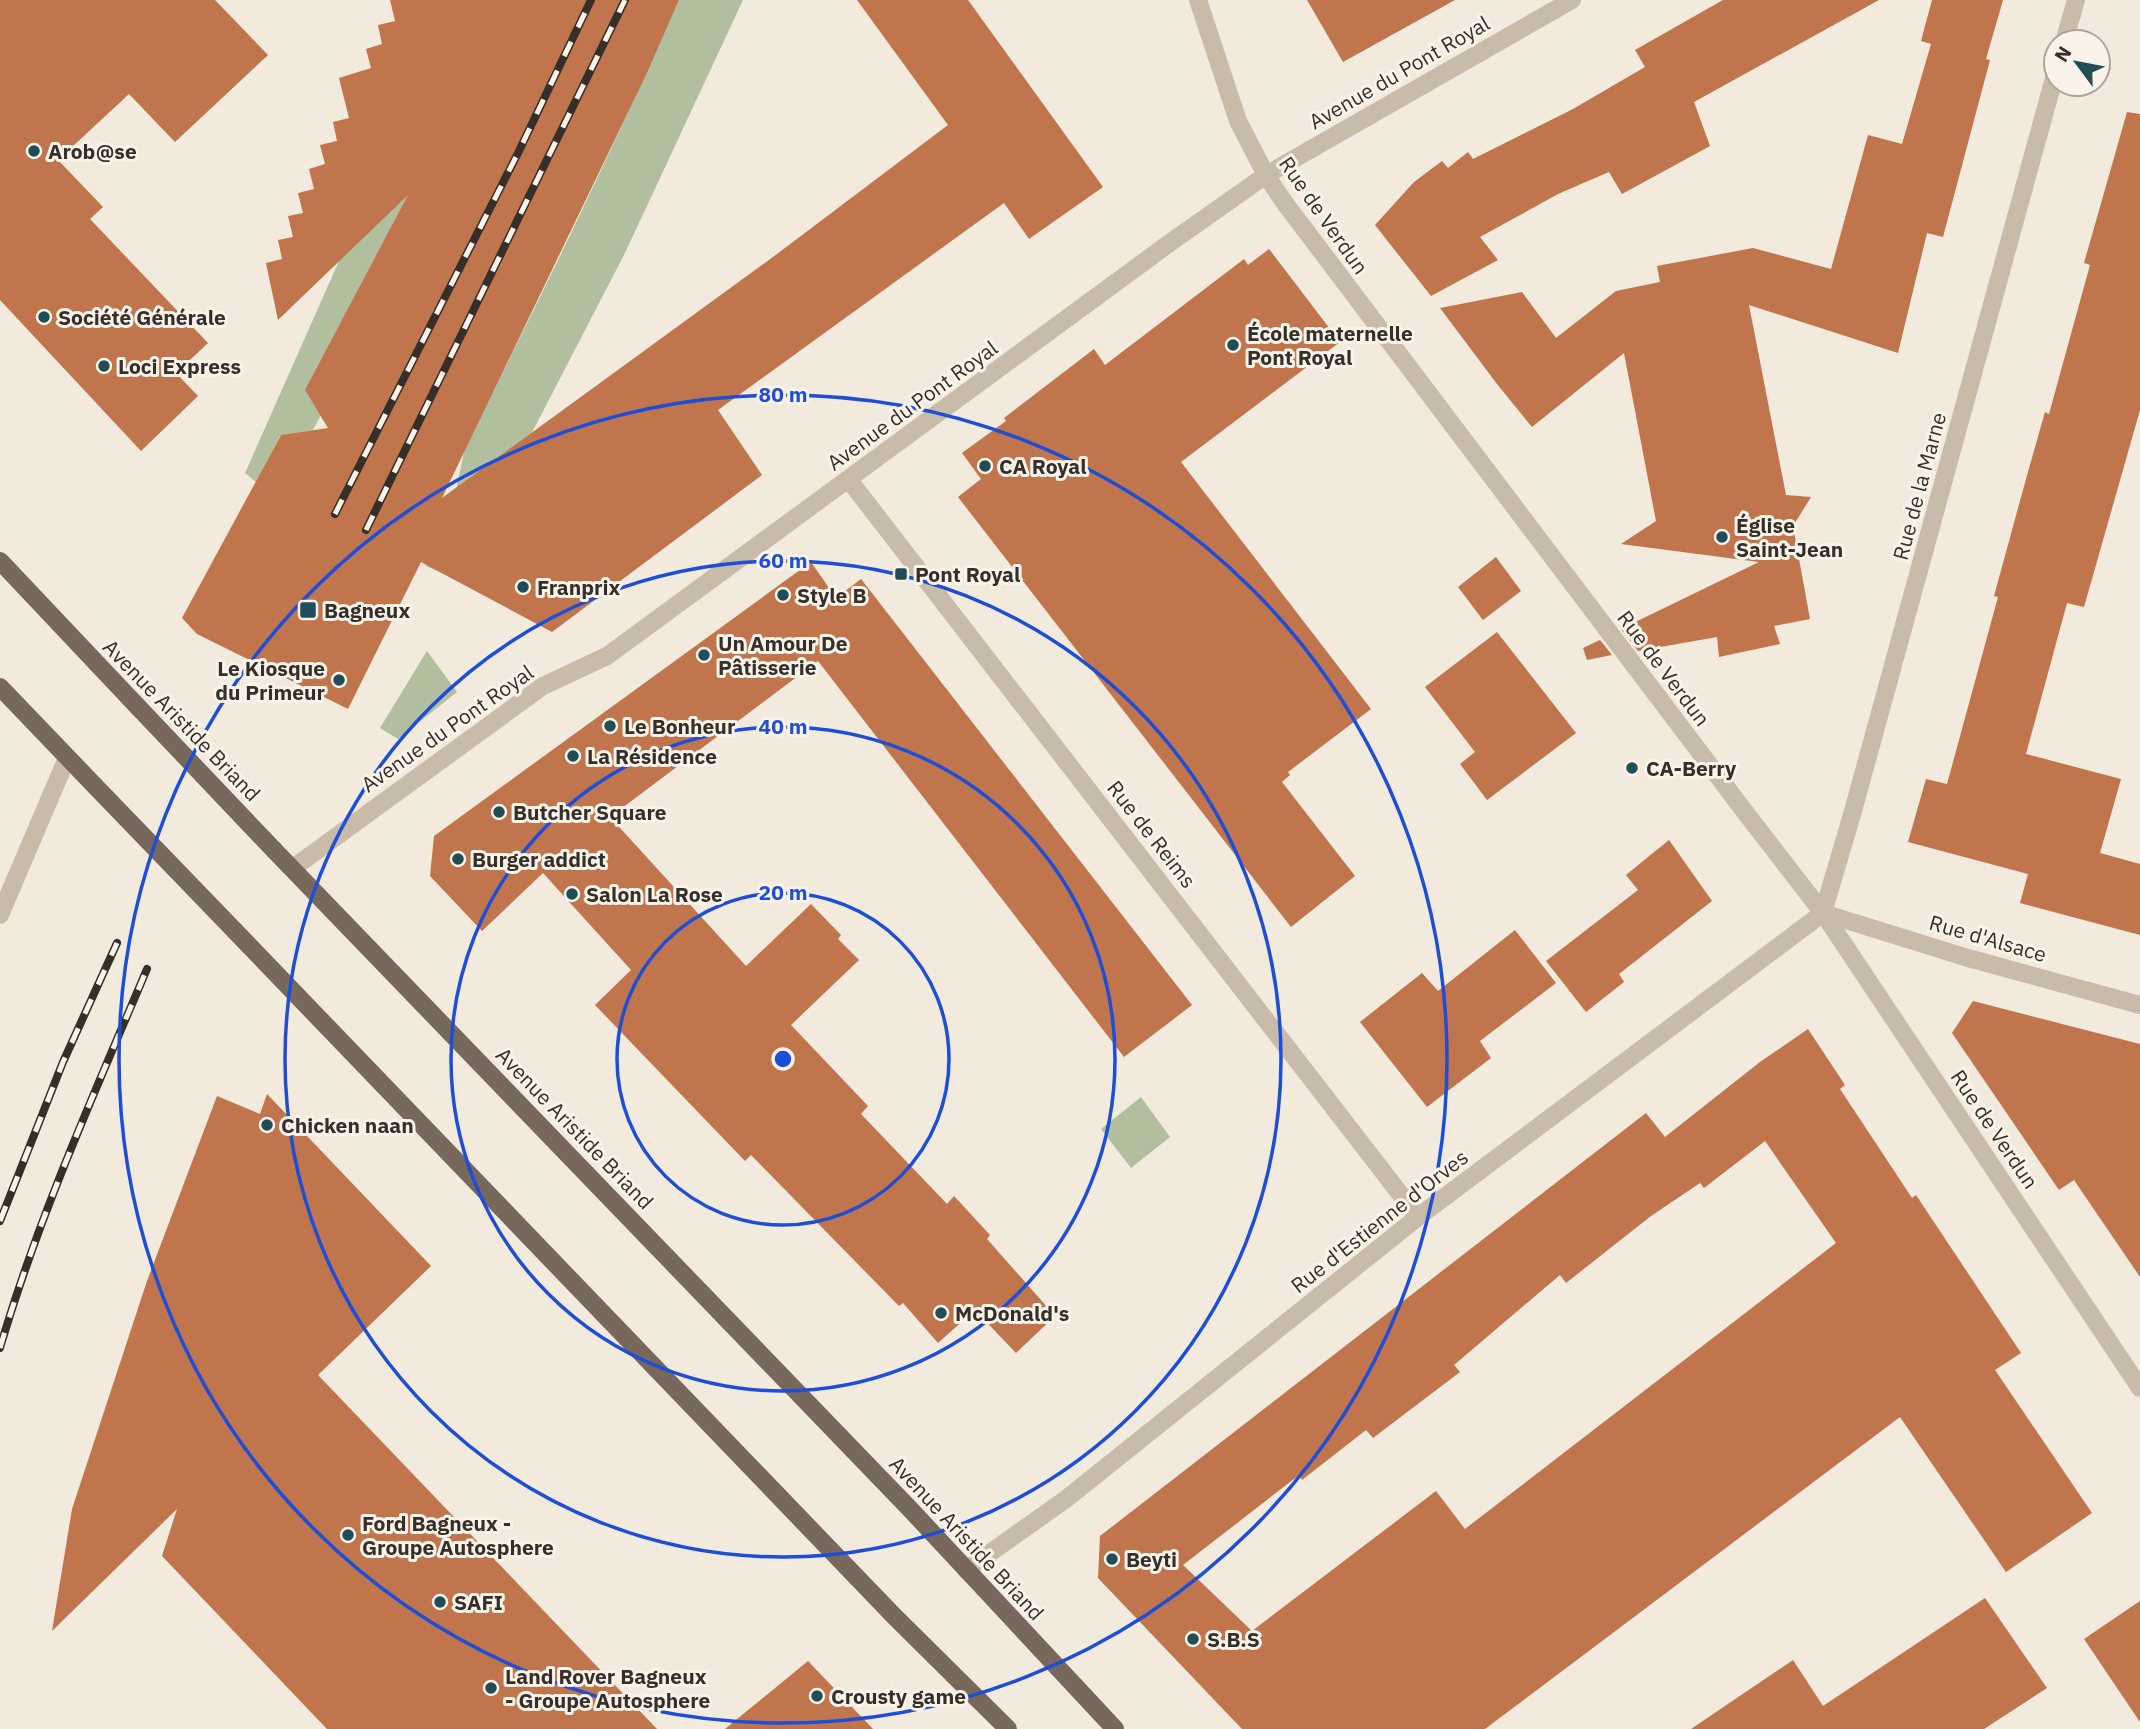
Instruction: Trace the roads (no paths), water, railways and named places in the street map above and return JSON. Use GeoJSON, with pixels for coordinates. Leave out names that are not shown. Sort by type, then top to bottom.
{"type":"FeatureCollection","features":[{"type":"Feature","properties":{"kind":"main road","name":"Avenue Aristide Briand"},"geometry":{"type":"LineString","coordinates":[[0,561],[910,1509],[1115,1729]]}},
{"type":"Feature","properties":{"kind":"main road"},"geometry":{"type":"LineString","coordinates":[[0,687],[894,1616],[1008,1729]]}},
{"type":"Feature","properties":{"kind":"street","name":"Rue de Verdun"},"geometry":{"type":"LineString","coordinates":[[1198,0],[1238,121],[1266,175],[1341,279],[1729,792],[1824,913],[2140,1388]]}},
{"type":"Feature","properties":{"kind":"street","name":"Avenue du Pont Royal"},"geometry":{"type":"LineString","coordinates":[[293,868],[543,686],[607,656],[1266,175],[1572,0]]}},
{"type":"Feature","properties":{"kind":"street"},"geometry":{"type":"LineString","coordinates":[[2068,28],[2076,0]]}},
{"type":"Feature","properties":{"kind":"street","name":"Rue de la Marne"},"geometry":{"type":"LineString","coordinates":[[1824,913],[2049,98]]}},
{"type":"Feature","properties":{"kind":"street","name":"Rue de Reims"},"geometry":{"type":"LineString","coordinates":[[849,480],[1418,1217]]}},
{"type":"Feature","properties":{"kind":"street"},"geometry":{"type":"LineString","coordinates":[[0,915],[67,758]]}},
{"type":"Feature","properties":{"kind":"street","name":"Rue d'Alsace"},"geometry":{"type":"LineString","coordinates":[[1824,913],[1968,958],[2140,1005]]}},
{"type":"Feature","properties":{"kind":"street","name":"Rue d'Estienne d'Orves"},"geometry":{"type":"LineString","coordinates":[[966,1570],[1066,1499],[1418,1217],[1824,913]]}},
{"type":"Feature","properties":{"kind":"railway"},"geometry":{"type":"LineString","coordinates":[[335,514],[519,151],[591,0]]}},
{"type":"Feature","properties":{"kind":"railway"},"geometry":{"type":"LineString","coordinates":[[366,530],[625,0]]}},
{"type":"Feature","properties":{"kind":"railway"},"geometry":{"type":"LineString","coordinates":[[0,1221],[63,1062],[117,943]]}},
{"type":"Feature","properties":{"kind":"railway"},"geometry":{"type":"LineString","coordinates":[[0,1348],[49,1204],[147,969]]}},
{"type":"Feature","properties":{"kind":"place","name":"Arob@se"},"geometry":{"type":"Point","coordinates":[34,151]}},
{"type":"Feature","properties":{"kind":"place","name":"Société Générale"},"geometry":{"type":"Point","coordinates":[44,317]}},
{"type":"Feature","properties":{"kind":"place","name":"École maternelle Pont Royal"},"geometry":{"type":"Point","coordinates":[1233,345]}},
{"type":"Feature","properties":{"kind":"place","name":"Loci Express"},"geometry":{"type":"Point","coordinates":[104,366]}},
{"type":"Feature","properties":{"kind":"place","name":"CA Royal"},"geometry":{"type":"Point","coordinates":[985,466]}},
{"type":"Feature","properties":{"kind":"place","name":"Église Saint-Jean"},"geometry":{"type":"Point","coordinates":[1722,537]}},
{"type":"Feature","properties":{"kind":"place","name":"Pont Royal"},"geometry":{"type":"Point","coordinates":[901,574]}},
{"type":"Feature","properties":{"kind":"place","name":"Franprix"},"geometry":{"type":"Point","coordinates":[523,587]}},
{"type":"Feature","properties":{"kind":"place","name":"Style B"},"geometry":{"type":"Point","coordinates":[783,595]}},
{"type":"Feature","properties":{"kind":"place","name":"Bagneux"},"geometry":{"type":"Point","coordinates":[308,610]}},
{"type":"Feature","properties":{"kind":"place","name":"Un Amour De Pâtisserie"},"geometry":{"type":"Point","coordinates":[704,655]}},
{"type":"Feature","properties":{"kind":"place","name":"Le Kiosque du Primeur"},"geometry":{"type":"Point","coordinates":[339,680]}},
{"type":"Feature","properties":{"kind":"place","name":"Le Bonheur"},"geometry":{"type":"Point","coordinates":[610,726]}},
{"type":"Feature","properties":{"kind":"place","name":"La Résidence"},"geometry":{"type":"Point","coordinates":[573,756]}},
{"type":"Feature","properties":{"kind":"place","name":"CA-Berry"},"geometry":{"type":"Point","coordinates":[1632,768]}},
{"type":"Feature","properties":{"kind":"place","name":"Butcher Square"},"geometry":{"type":"Point","coordinates":[499,812]}},
{"type":"Feature","properties":{"kind":"place","name":"Burger addict"},"geometry":{"type":"Point","coordinates":[458,859]}},
{"type":"Feature","properties":{"kind":"place","name":"Salon La Rose"},"geometry":{"type":"Point","coordinates":[572,894]}},
{"type":"Feature","properties":{"kind":"place","name":"Chicken naan"},"geometry":{"type":"Point","coordinates":[267,1125]}},
{"type":"Feature","properties":{"kind":"place","name":"McDonald's"},"geometry":{"type":"Point","coordinates":[941,1313]}},
{"type":"Feature","properties":{"kind":"place","name":"Ford Bagneux - Groupe Autosphere"},"geometry":{"type":"Point","coordinates":[348,1535]}},
{"type":"Feature","properties":{"kind":"place","name":"Beyti"},"geometry":{"type":"Point","coordinates":[1112,1559]}},
{"type":"Feature","properties":{"kind":"place","name":"SAFI"},"geometry":{"type":"Point","coordinates":[440,1602]}},
{"type":"Feature","properties":{"kind":"place","name":"S.B.S"},"geometry":{"type":"Point","coordinates":[1193,1639]}},
{"type":"Feature","properties":{"kind":"place","name":"Land Rover Bagneux - Groupe Autosphere"},"geometry":{"type":"Point","coordinates":[491,1688]}},
{"type":"Feature","properties":{"kind":"place","name":"Crousty game"},"geometry":{"type":"Point","coordinates":[817,1696]}}]}
